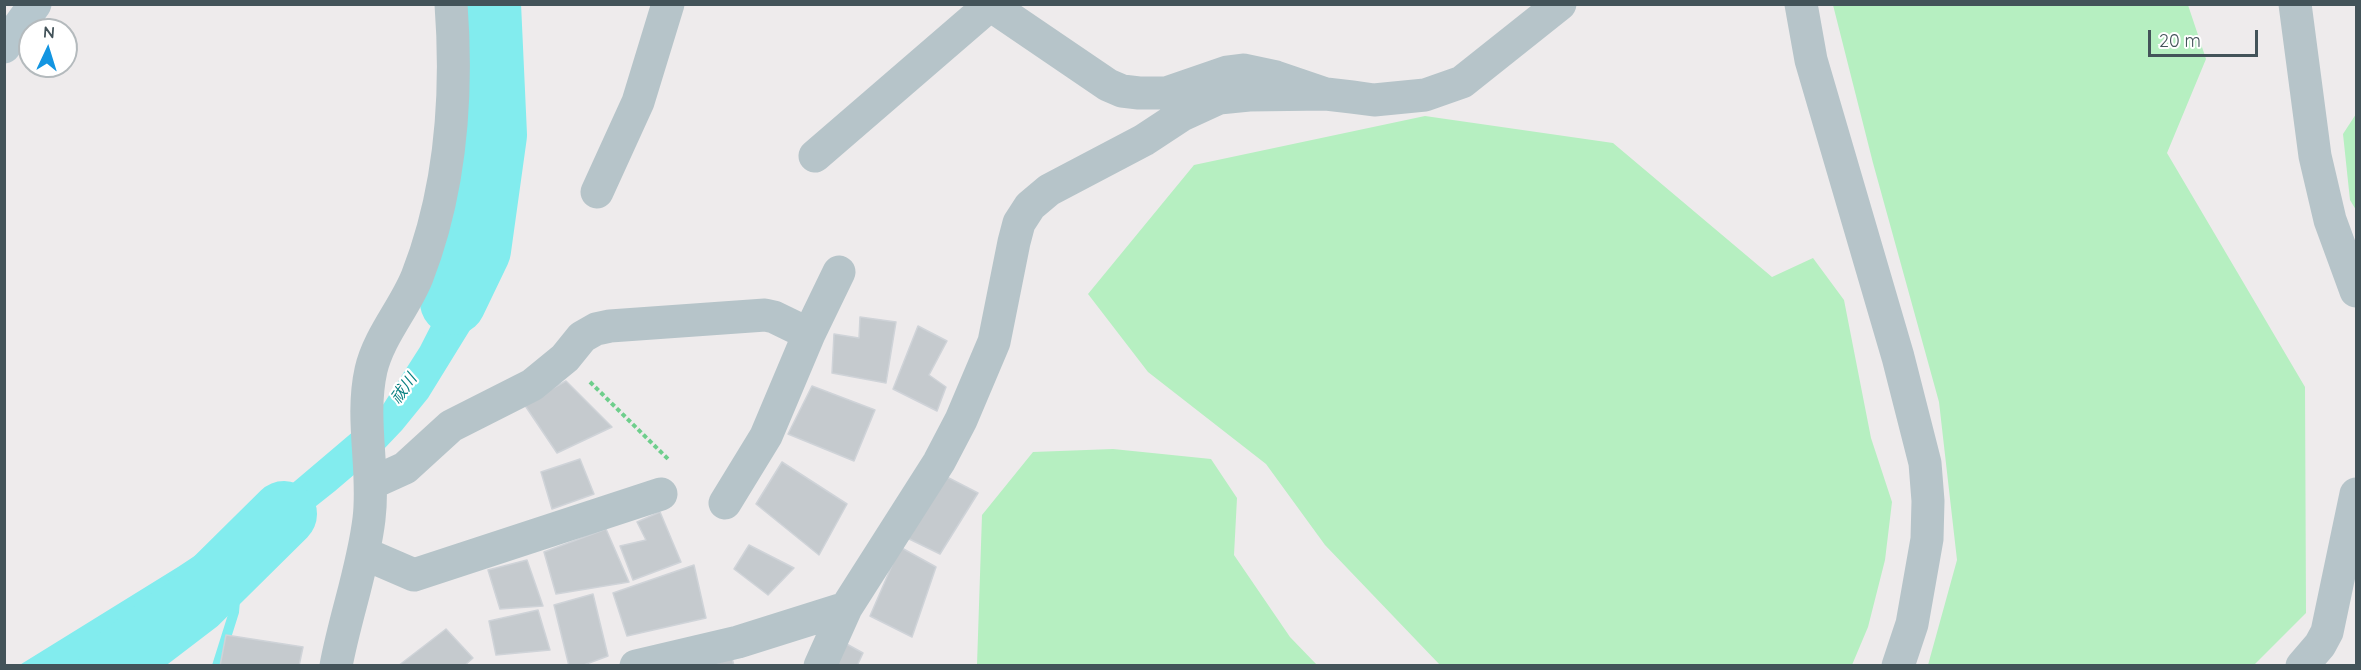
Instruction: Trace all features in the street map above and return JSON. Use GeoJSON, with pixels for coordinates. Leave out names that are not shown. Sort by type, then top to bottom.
{"type":"FeatureCollection","features":[{"type":"Feature","properties":{"kind":"main road"},"geometry":{"type":"LineString","coordinates":[[4,47],[35,4]]}},
{"type":"Feature","properties":{"kind":"street"},"geometry":{"type":"LineString","coordinates":[[336,666],[369,520],[371,477],[366,411],[369,379],[376,352],[414,284],[432,236],[441,202],[454,90],[452,4]]}},
{"type":"Feature","properties":{"kind":"street"},"geometry":{"type":"LineString","coordinates":[[597,192],[638,102],[668,4]]}},
{"type":"Feature","properties":{"kind":"street"},"geometry":{"type":"LineString","coordinates":[[820,666],[846,608],[939,462],[961,420],[994,342],[1019,223],[1030,206],[1049,190],[1144,140],[1182,115],[1219,98],[1249,95],[1326,94],[1374,100],[1425,95],[1462,82],[1560,4]]}},
{"type":"Feature","properties":{"kind":"street"},"geometry":{"type":"LineString","coordinates":[[1801,4],[1811,60],[1901,368],[1925,463],[1928,501],[1927,539],[1912,624],[1898,666]]}},
{"type":"Feature","properties":{"kind":"street"},"geometry":{"type":"LineString","coordinates":[[2295,4],[2317,166],[2330,220],[2356,291]]}},
{"type":"Feature","properties":{"kind":"street"},"geometry":{"type":"LineString","coordinates":[[815,156],[989,5],[1108,85],[1122,91],[1166,93],[1227,72],[1243,70],[1276,77],[1326,94]]}},
{"type":"Feature","properties":{"kind":"street"},"geometry":{"type":"LineString","coordinates":[[725,503],[766,436],[809,334],[839,272]]}},
{"type":"Feature","properties":{"kind":"street"},"geometry":{"type":"LineString","coordinates":[[371,477],[405,468],[451,426],[532,385],[566,358],[582,337],[596,329],[610,326],[765,315],[774,316],[809,334]]}},
{"type":"Feature","properties":{"kind":"street"},"geometry":{"type":"LineString","coordinates":[[363,554],[414,575],[661,494]]}},
{"type":"Feature","properties":{"kind":"street"},"geometry":{"type":"LineString","coordinates":[[2302,666],[2320,645],[2327,632],[2356,494]]}},
{"type":"Feature","properties":{"kind":"street"},"geometry":{"type":"LineString","coordinates":[[636,666],[738,642],[846,608]]}},
{"type":"Feature","properties":{"kind":"path"},"geometry":{"type":"LineString","coordinates":[[566,358],[672,463]]}},
{"type":"Feature","properties":{"kind":"green space"},"geometry":{"type":"Polygon","coordinates":[[[1833,5],[2188,5],[2206,59],[2167,153],[2305,387],[2306,613],[2254,665],[1928,665],[1957,560],[1939,402],[1873,163],[1833,5]]]}},
{"type":"Feature","properties":{"kind":"green space"},"geometry":{"type":"Polygon","coordinates":[[[2356,114],[2356,210],[2350,200],[2343,134],[2356,114]]]}},
{"type":"Feature","properties":{"kind":"green space"},"geometry":{"type":"Polygon","coordinates":[[[1425,116],[1613,143],[1772,277],[1813,258],[1844,300],[1871,438],[1892,502],[1885,560],[1868,627],[1852,665],[1440,665],[1325,545],[1266,464],[1148,372],[1088,294],[1194,165],[1425,116]]]}},
{"type":"Feature","properties":{"kind":"green space"},"geometry":{"type":"Polygon","coordinates":[[[1113,449],[1211,459],[1237,498],[1234,555],[1290,637],[1317,665],[977,665],[982,515],[1033,452],[1113,449]]]}},
{"type":"Feature","properties":{"kind":"water"},"geometry":{"type":"Polygon","coordinates":[[[478,5],[510,5],[523,140],[513,141],[509,235],[504,260],[491,292],[473,325],[428,398],[383,450],[253,556],[83,665],[18,666],[228,534],[262,509],[381,408],[420,347],[445,298],[477,224],[491,203],[487,74],[478,5]]]}},
{"type":"Feature","properties":{"kind":"building"},"geometry":{"type":"Polygon","coordinates":[[[860,317],[896,322],[886,383],[832,373],[834,334],[859,338],[860,317]]]}},
{"type":"Feature","properties":{"kind":"building"},"geometry":{"type":"Polygon","coordinates":[[[918,326],[947,341],[929,375],[946,387],[937,411],[893,389],[918,326]]]}},
{"type":"Feature","properties":{"kind":"building"},"geometry":{"type":"Polygon","coordinates":[[[566,381],[612,427],[557,453],[524,404],[566,381]]]}},
{"type":"Feature","properties":{"kind":"building"},"geometry":{"type":"Polygon","coordinates":[[[812,386],[875,410],[854,461],[788,434],[812,386]]]}},
{"type":"Feature","properties":{"kind":"building"},"geometry":{"type":"Polygon","coordinates":[[[580,459],[594,494],[552,509],[541,472],[580,459]]]}},
{"type":"Feature","properties":{"kind":"building"},"geometry":{"type":"Polygon","coordinates":[[[782,462],[847,504],[819,555],[756,504],[782,462]]]}},
{"type":"Feature","properties":{"kind":"building"},"geometry":{"type":"Polygon","coordinates":[[[945,476],[978,493],[940,554],[899,534],[945,476]]]}},
{"type":"Feature","properties":{"kind":"building"},"geometry":{"type":"Polygon","coordinates":[[[660,512],[681,562],[633,580],[620,546],[646,540],[637,522],[660,512]]]}},
{"type":"Feature","properties":{"kind":"building"},"geometry":{"type":"Polygon","coordinates":[[[606,529],[629,582],[556,594],[544,552],[606,529]]]}},
{"type":"Feature","properties":{"kind":"building"},"geometry":{"type":"Polygon","coordinates":[[[749,545],[794,568],[768,595],[734,569],[749,545]]]}},
{"type":"Feature","properties":{"kind":"building"},"geometry":{"type":"Polygon","coordinates":[[[900,547],[936,567],[912,637],[870,616],[900,547]]]}},
{"type":"Feature","properties":{"kind":"building"},"geometry":{"type":"Polygon","coordinates":[[[527,560],[543,606],[500,609],[488,570],[527,560]]]}},
{"type":"Feature","properties":{"kind":"building"},"geometry":{"type":"Polygon","coordinates":[[[694,565],[706,618],[627,636],[613,593],[694,565]]]}},
{"type":"Feature","properties":{"kind":"building"},"geometry":{"type":"Polygon","coordinates":[[[593,594],[608,656],[581,666],[569,666],[554,605],[593,594]]]}},
{"type":"Feature","properties":{"kind":"building"},"geometry":{"type":"Polygon","coordinates":[[[538,610],[550,650],[496,655],[489,621],[538,610]]]}},
{"type":"Feature","properties":{"kind":"building"},"geometry":{"type":"Polygon","coordinates":[[[446,629],[473,658],[464,666],[398,666],[446,629]]]}},
{"type":"Feature","properties":{"kind":"building"},"geometry":{"type":"Polygon","coordinates":[[[226,635],[303,647],[299,666],[220,666],[226,635]]]}},
{"type":"Feature","properties":{"kind":"building"},"geometry":{"type":"Polygon","coordinates":[[[843,642],[863,653],[857,666],[830,666],[843,642]]]}},
{"type":"Feature","properties":{"kind":"building"},"geometry":{"type":"Polygon","coordinates":[[[732,658],[734,666],[708,666],[732,658]]]}},
{"type":"Feature","properties":{"kind":"waterway","name":"祓川"},"geometry":{"type":"LineString","coordinates":[[453,302],[478,250],[494,135],[488,4]]}},
{"type":"Feature","properties":{"kind":"waterway","name":"祓川"},"geometry":{"type":"LineString","coordinates":[[111,666],[196,601],[284,514]]}},
{"type":"Feature","properties":{"kind":"waterway"},"geometry":{"type":"LineString","coordinates":[[217,666],[234,612],[236,589],[232,566]]}}]}
